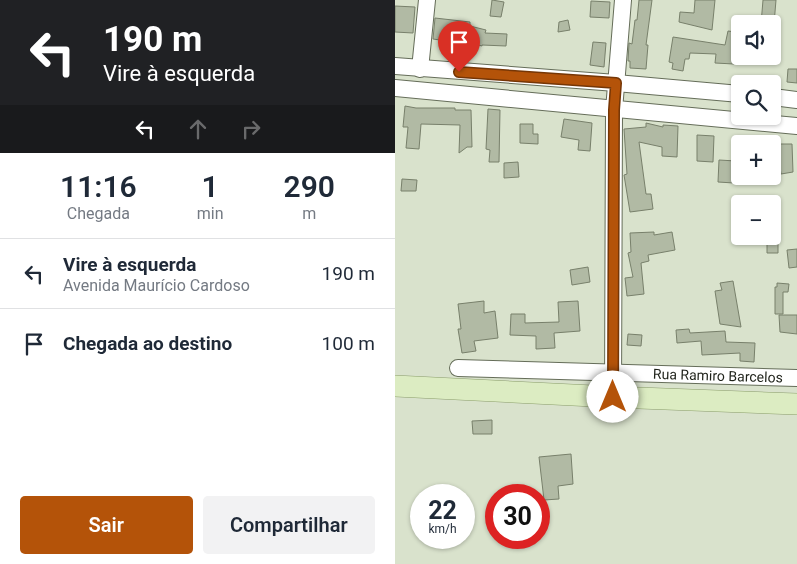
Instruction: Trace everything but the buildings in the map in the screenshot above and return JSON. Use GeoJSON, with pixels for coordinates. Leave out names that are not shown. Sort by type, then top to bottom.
{"type":"FeatureCollection","features":[{"type":"Feature","properties":{"kind":"main road"},"geometry":{"type":"LineString","coordinates":[[395,386],[797,404]]}},
{"type":"Feature","properties":{"kind":"street"},"geometry":{"type":"LineString","coordinates":[[420,69],[427,0]]}},
{"type":"Feature","properties":{"kind":"street"},"geometry":{"type":"LineString","coordinates":[[613,397],[614,110],[623,0]]}},
{"type":"Feature","properties":{"kind":"street"},"geometry":{"type":"LineString","coordinates":[[395,66],[731,93]]}},
{"type":"Feature","properties":{"kind":"street"},"geometry":{"type":"LineString","coordinates":[[395,88],[797,126]]}},
{"type":"Feature","properties":{"kind":"street"},"geometry":{"type":"LineString","coordinates":[[781,98],[797,100]]}},
{"type":"Feature","properties":{"kind":"street","name":"Rua Ramiro Barcelos"},"geometry":{"type":"LineString","coordinates":[[458,368],[797,378]]}},
{"type":"Feature","properties":{"kind":"route"},"geometry":{"type":"LineString","coordinates":[[459,72],[616,83],[614,110],[613,397]]}}]}
